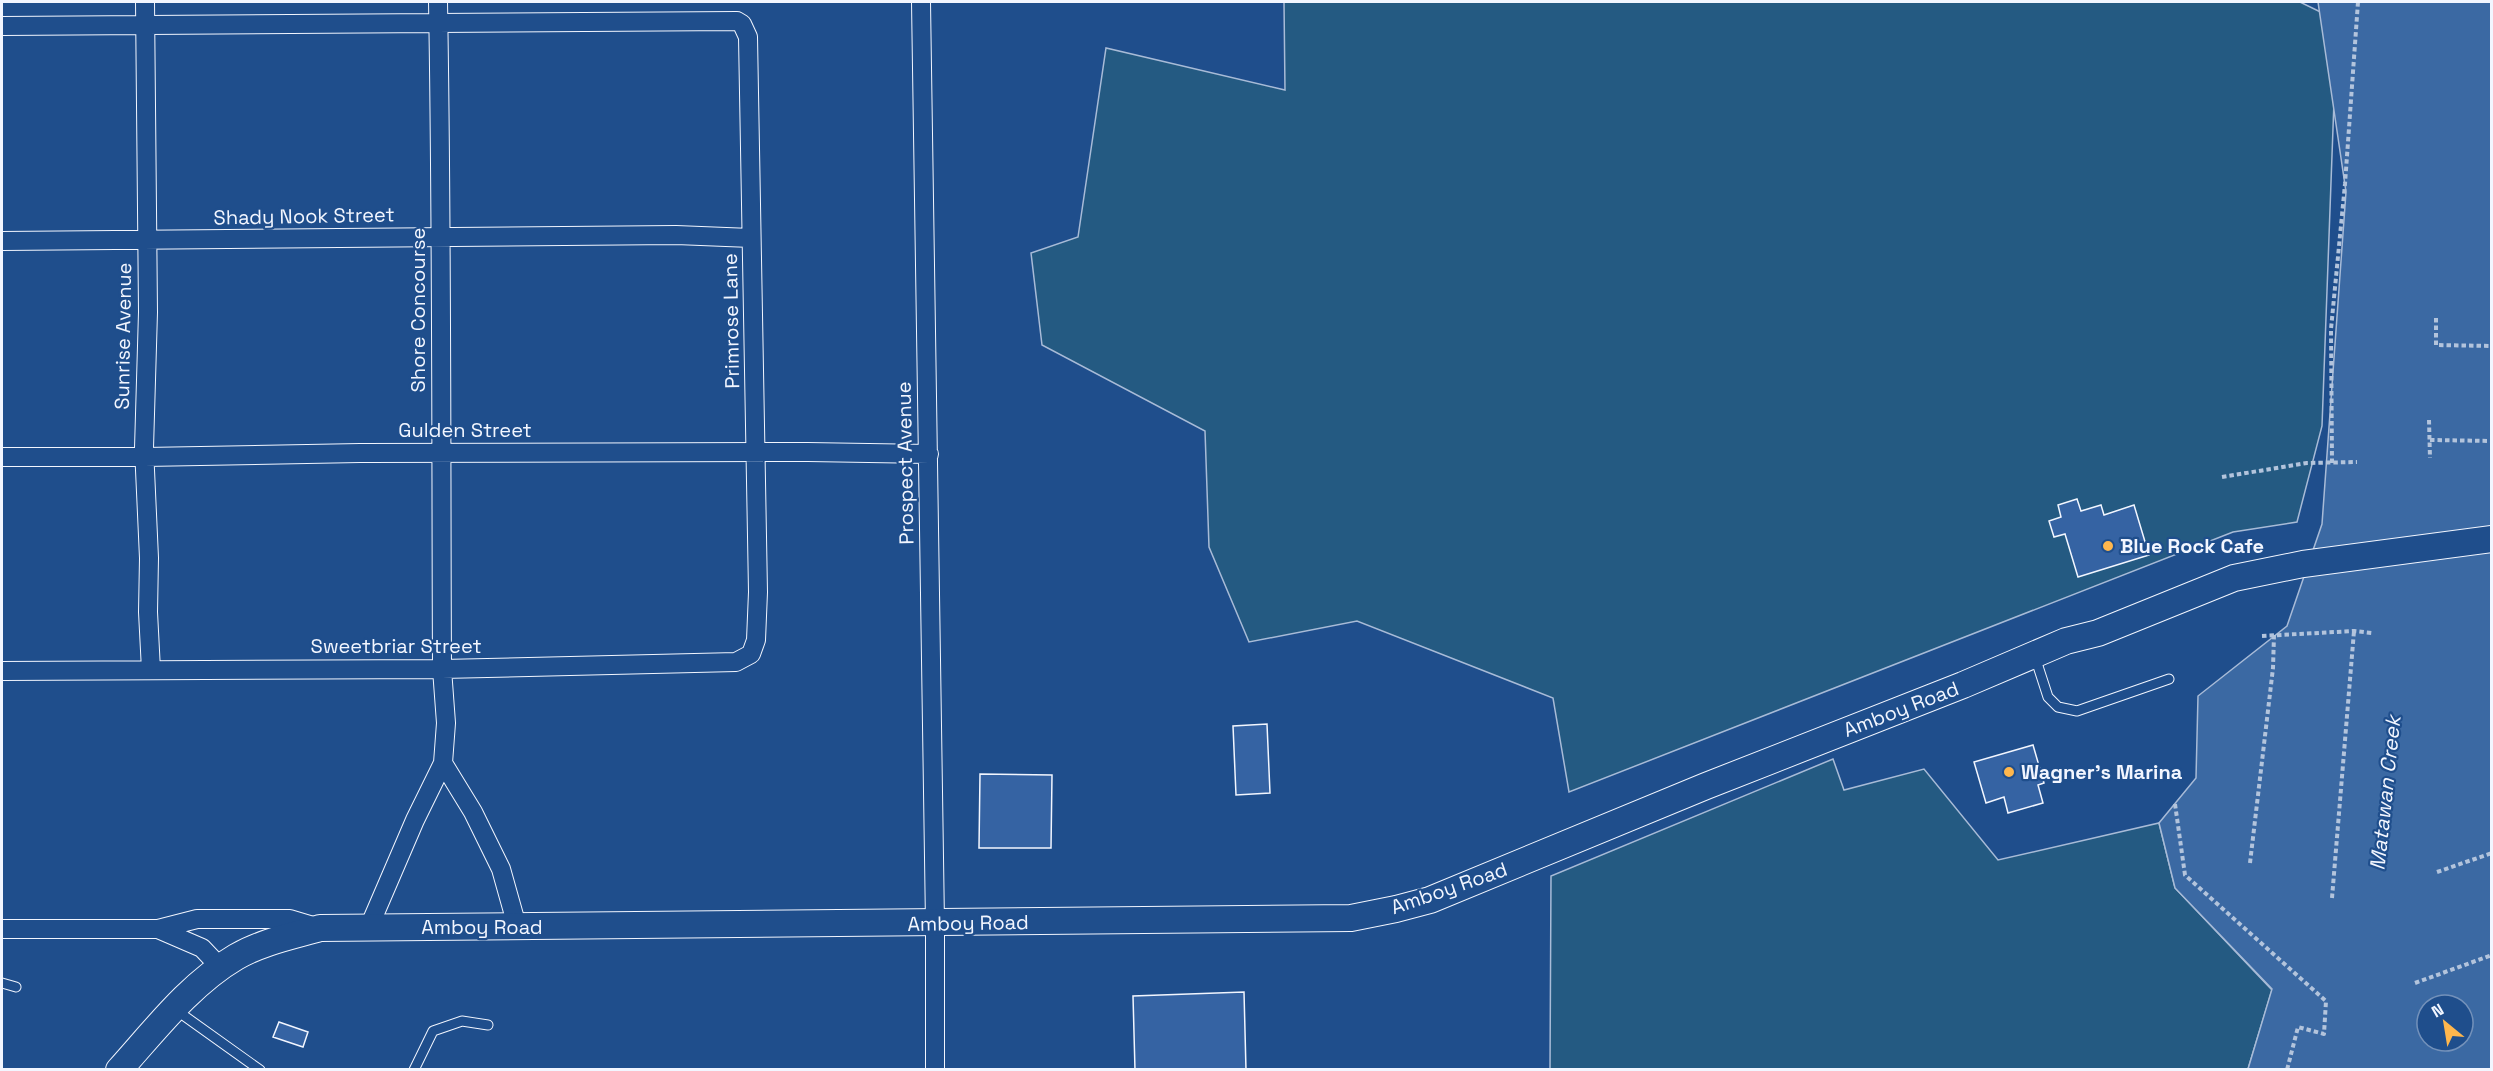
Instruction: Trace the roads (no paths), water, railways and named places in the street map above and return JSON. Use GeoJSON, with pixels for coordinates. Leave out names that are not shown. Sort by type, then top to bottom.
{"type":"FeatureCollection","features":[{"type":"Feature","properties":{"kind":"main road","name":"Amboy Road"},"geometry":{"type":"LineString","coordinates":[[119,1070],[174,1008],[220,967],[261,946],[320,928],[1351,918],[1396,909],[1430,900],[2066,641],[2098,633],[2234,578],[2303,564],[2492,539]]}},
{"type":"Feature","properties":{"kind":"street","name":"Sunrise Avenue"},"geometry":{"type":"LineString","coordinates":[[145,2],[147,242],[145,458],[151,670]]}},
{"type":"Feature","properties":{"kind":"street","name":"Shore Concourse"},"geometry":{"type":"LineString","coordinates":[[369,927],[415,820],[443,763],[446,723],[442,669],[438,2]]}},
{"type":"Feature","properties":{"kind":"street","name":"Prospect Avenue"},"geometry":{"type":"LineString","coordinates":[[921,2],[925,349],[929,454],[935,1070]]}},
{"type":"Feature","properties":{"kind":"street","name":"Primrose Lane"},"geometry":{"type":"LineString","coordinates":[[438,23],[737,21],[742,24],[748,37],[757,452],[757,618]]}},
{"type":"Feature","properties":{"kind":"street"},"geometry":{"type":"LineString","coordinates":[[2,26],[438,23]]}},
{"type":"Feature","properties":{"kind":"street","name":"Shady Nook Street"},"geometry":{"type":"LineString","coordinates":[[2,241],[147,242],[676,235],[751,238]]}},
{"type":"Feature","properties":{"kind":"street","name":"Gulden Street"},"geometry":{"type":"LineString","coordinates":[[2,457],[145,458],[441,453],[894,452],[929,454]]}},
{"type":"Feature","properties":{"kind":"street","name":"Sweetbriar Street"},"geometry":{"type":"LineString","coordinates":[[2,671],[442,669],[736,662],[751,654],[756,640],[757,618]]}},
{"type":"Feature","properties":{"kind":"street"},"geometry":{"type":"LineString","coordinates":[[443,763],[473,812],[501,869],[517,926]]}},
{"type":"Feature","properties":{"kind":"street","name":"Amboy Road"},"geometry":{"type":"LineString","coordinates":[[2,929],[158,929],[197,919],[290,919],[320,928]]}},
{"type":"Feature","properties":{"kind":"street","name":"Amboy Road"},"geometry":{"type":"LineString","coordinates":[[158,929],[202,948],[220,967]]}},
{"type":"Feature","properties":{"kind":"lane"},"geometry":{"type":"LineString","coordinates":[[2034,654],[2048,697],[2058,707],[2077,711],[2169,679]]}},
{"type":"Feature","properties":{"kind":"lane"},"geometry":{"type":"LineString","coordinates":[[2,983],[16,987]]}},
{"type":"Feature","properties":{"kind":"lane"},"geometry":{"type":"LineString","coordinates":[[174,1008],[260,1070]]}},
{"type":"Feature","properties":{"kind":"lane"},"geometry":{"type":"LineString","coordinates":[[414,1070],[433,1031],[462,1021],[488,1025]]}},
{"type":"Feature","properties":{"kind":"water","name":"Matawan Creek"},"geometry":{"type":"Polygon","coordinates":[[[2318,2],[2491,2],[2491,1069],[2248,1069],[2272,989],[2175,888],[2159,823],[2196,778],[2198,696],[2287,626],[2322,524],[2346,192],[2318,2]]]}},
{"type":"Feature","properties":{"kind":"place","name":"Blue Rock Cafe"},"geometry":{"type":"Point","coordinates":[2108,546]}},
{"type":"Feature","properties":{"kind":"place","name":"Wagner's Marina"},"geometry":{"type":"Point","coordinates":[2009,772]}}]}
